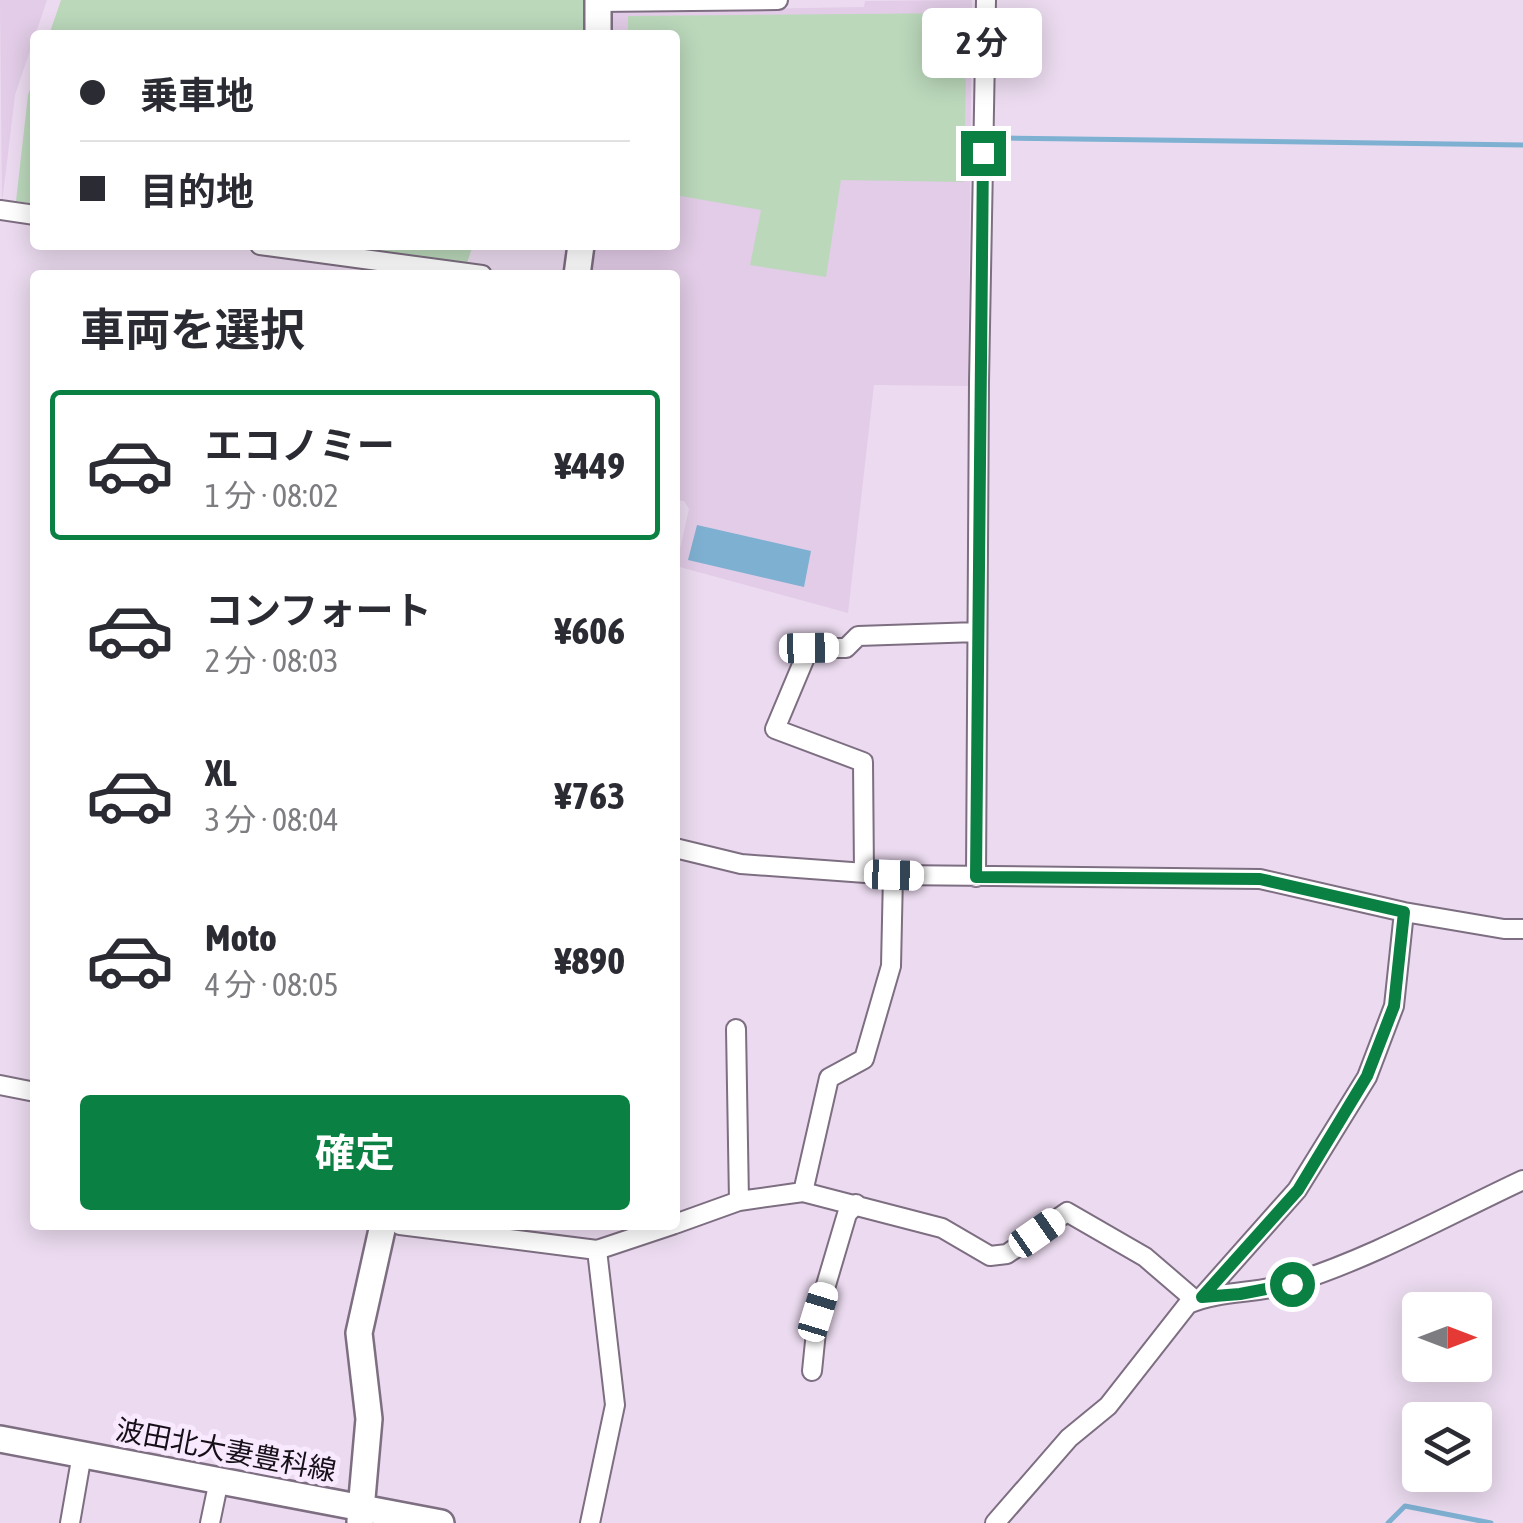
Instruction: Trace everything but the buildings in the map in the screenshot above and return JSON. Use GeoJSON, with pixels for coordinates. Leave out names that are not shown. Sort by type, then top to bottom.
{"type":"FeatureCollection","features":[{"type":"Feature","properties":{"kind":"main road"},"geometry":{"type":"LineString","coordinates":[[598,1],[598,30]]}},
{"type":"Feature","properties":{"kind":"main road"},"geometry":{"type":"LineString","coordinates":[[360,1514],[370,1419],[359,1333],[382,1230]]}},
{"type":"Feature","properties":{"kind":"main road","name":"波田北大妻豊科線"},"geometry":{"type":"LineString","coordinates":[[0,1439],[219,1480],[360,1514],[441,1523]]}},
{"type":"Feature","properties":{"kind":"street"},"geometry":{"type":"LineString","coordinates":[[598,1],[778,0]]}},
{"type":"Feature","properties":{"kind":"street"},"geometry":{"type":"LineString","coordinates":[[976,877],[986,0]]}},
{"type":"Feature","properties":{"kind":"street"},"geometry":{"type":"LineString","coordinates":[[0,210],[30,213]]}},
{"type":"Feature","properties":{"kind":"street"},"geometry":{"type":"LineString","coordinates":[[297,250],[445,270]]}},
{"type":"Feature","properties":{"kind":"street"},"geometry":{"type":"LineString","coordinates":[[864,873],[863,762],[775,729],[809,648],[846,648],[858,636],[978,632]]}},
{"type":"Feature","properties":{"kind":"street"},"geometry":{"type":"LineString","coordinates":[[680,849],[742,864],[894,875],[1260,879],[1404,912],[1504,929],[1523,928]]}},
{"type":"Feature","properties":{"kind":"street"},"geometry":{"type":"LineString","coordinates":[[803,1192],[829,1078],[864,1059],[891,966],[894,875]]}},
{"type":"Feature","properties":{"kind":"street"},"geometry":{"type":"LineString","coordinates":[[1199,1299],[1298,1190],[1367,1076],[1394,1006],[1404,912]]}},
{"type":"Feature","properties":{"kind":"street"},"geometry":{"type":"LineString","coordinates":[[736,1028],[738,1201]]}},
{"type":"Feature","properties":{"kind":"street"},"geometry":{"type":"LineString","coordinates":[[0,1085],[30,1091]]}},
{"type":"Feature","properties":{"kind":"street"},"geometry":{"type":"LineString","coordinates":[[995,1523],[1069,1438],[1108,1406],[1188,1304],[1292,1284],[1523,1180]]}},
{"type":"Feature","properties":{"kind":"street"},"geometry":{"type":"LineString","coordinates":[[680,1222],[738,1201],[803,1192],[942,1228],[990,1256],[1008,1254],[1066,1212],[1145,1257],[1199,1299]]}},
{"type":"Feature","properties":{"kind":"street"},"geometry":{"type":"LineString","coordinates":[[812,1372],[818,1312],[847,1214],[856,1204]]}},
{"type":"Feature","properties":{"kind":"street"},"geometry":{"type":"LineString","coordinates":[[439,1230],[597,1250],[656,1230]]}},
{"type":"Feature","properties":{"kind":"street"},"geometry":{"type":"LineString","coordinates":[[590,1523],[615,1405],[597,1250]]}},
{"type":"Feature","properties":{"kind":"street"},"geometry":{"type":"LineString","coordinates":[[70,1523],[82,1454]]}},
{"type":"Feature","properties":{"kind":"street"},"geometry":{"type":"LineString","coordinates":[[210,1523],[219,1480]]}},
{"type":"Feature","properties":{"kind":"shaded area"},"geometry":{"type":"Polygon","coordinates":[[[0,0],[47,0],[37,30],[30,30],[30,50],[15,95],[2,203],[0,0]]]}},
{"type":"Feature","properties":{"kind":"shaded area"},"geometry":{"type":"Polygon","coordinates":[[[972,0],[968,386],[874,385],[848,613],[680,567],[689,509],[680,501],[680,270],[590,270],[592,250],[680,250],[680,30],[612,30],[613,11],[864,7],[865,1],[972,0]]]}},
{"type":"Feature","properties":{"kind":"green space"},"geometry":{"type":"Polygon","coordinates":[[[61,0],[589,0],[590,30],[51,30],[61,0]]]}},
{"type":"Feature","properties":{"kind":"green space"},"geometry":{"type":"Polygon","coordinates":[[[967,13],[964,182],[841,180],[826,277],[750,265],[761,210],[680,196],[680,30],[628,30],[628,16],[967,13]]]}},
{"type":"Feature","properties":{"kind":"green space"},"geometry":{"type":"Polygon","coordinates":[[[30,89],[30,203],[16,201],[30,89]]]}},
{"type":"Feature","properties":{"kind":"green space"},"geometry":{"type":"Polygon","coordinates":[[[371,250],[471,250],[467,263],[371,250]]]}},
{"type":"Feature","properties":{"kind":"water"},"geometry":{"type":"Polygon","coordinates":[[[697,525],[811,551],[804,587],[688,560],[697,525]]]}},
{"type":"Feature","properties":{"kind":"waterway"},"geometry":{"type":"LineString","coordinates":[[1005,138],[1523,145]]}},
{"type":"Feature","properties":{"kind":"waterway"},"geometry":{"type":"LineString","coordinates":[[1388,1523],[1405,1506],[1491,1523]]}},
{"type":"Feature","properties":{"kind":"route"},"geometry":{"type":"LineString","coordinates":[[983,153],[976,877],[1260,879],[1404,912],[1394,1006],[1367,1076],[1298,1190],[1202,1297],[1292,1284]]}}]}
